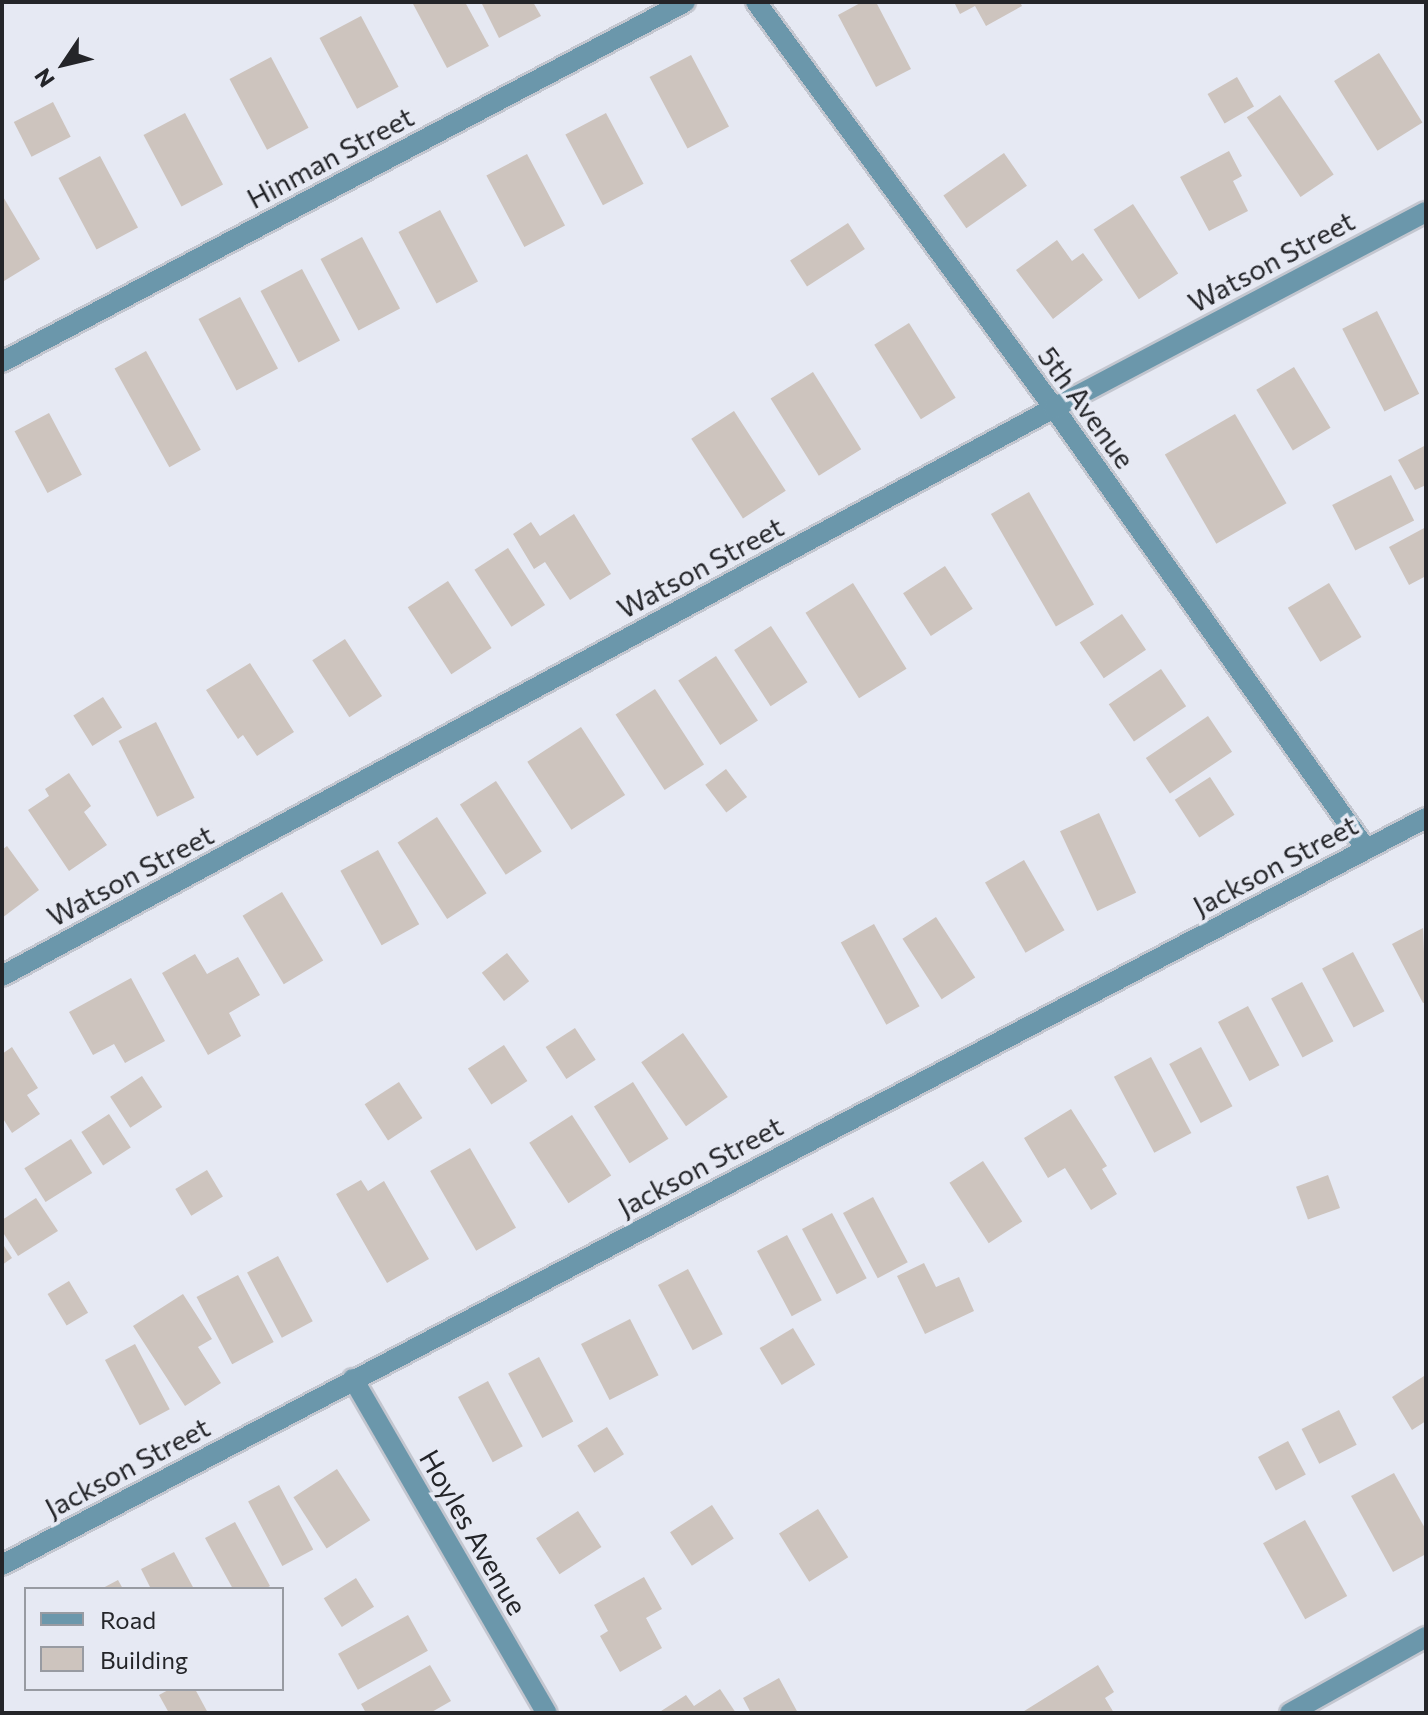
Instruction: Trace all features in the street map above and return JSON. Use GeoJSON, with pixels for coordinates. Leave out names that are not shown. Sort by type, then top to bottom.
{"type":"FeatureCollection","features":[{"type":"Feature","properties":{"kind":"street","name":"Hinman Street"},"geometry":{"type":"LineString","coordinates":[[2,362],[685,2]]}},
{"type":"Feature","properties":{"kind":"street","name":"5th Avenue"},"geometry":{"type":"LineString","coordinates":[[756,2],[1054,408],[1366,849]]}},
{"type":"Feature","properties":{"kind":"street","name":"Watson Street"},"geometry":{"type":"LineString","coordinates":[[2,976],[1054,408],[1426,212]]}},
{"type":"Feature","properties":{"kind":"street","name":"Jackson Street"},"geometry":{"type":"LineString","coordinates":[[2,1565],[1426,818]]}},
{"type":"Feature","properties":{"kind":"street","name":"Hoyles Avenue"},"geometry":{"type":"LineString","coordinates":[[353,1379],[547,1713]]}},
{"type":"Feature","properties":{"kind":"street"},"geometry":{"type":"LineString","coordinates":[[1290,1713],[1426,1637]]}},
{"type":"Feature","properties":{"kind":"building"},"geometry":{"type":"Polygon","coordinates":[[[412,2],[465,2],[489,46],[447,68],[412,2]]]}},
{"type":"Feature","properties":{"kind":"building"},"geometry":{"type":"Polygon","coordinates":[[[481,2],[533,2],[541,16],[499,38],[481,2]]]}},
{"type":"Feature","properties":{"kind":"building"},"geometry":{"type":"Polygon","coordinates":[[[862,2],[876,2],[911,69],[876,87],[838,15],[862,2]]]}},
{"type":"Feature","properties":{"kind":"building"},"geometry":{"type":"Polygon","coordinates":[[[954,2],[1020,2],[1022,6],[986,26],[975,6],[960,14],[954,2]]]}},
{"type":"Feature","properties":{"kind":"building"},"geometry":{"type":"Polygon","coordinates":[[[361,16],[399,87],[357,109],[320,38],[361,16]]]}},
{"type":"Feature","properties":{"kind":"building"},"geometry":{"type":"Polygon","coordinates":[[[1379,53],[1422,123],[1378,151],[1334,81],[1379,53]]]}},
{"type":"Feature","properties":{"kind":"building"},"geometry":{"type":"Polygon","coordinates":[[[691,55],[729,127],[688,149],[650,77],[691,55]]]}},
{"type":"Feature","properties":{"kind":"building"},"geometry":{"type":"Polygon","coordinates":[[[271,57],[309,128],[267,150],[230,79],[271,57]]]}},
{"type":"Feature","properties":{"kind":"building"},"geometry":{"type":"Polygon","coordinates":[[[1237,77],[1254,106],[1225,123],[1208,94],[1237,77]]]}},
{"type":"Feature","properties":{"kind":"building"},"geometry":{"type":"Polygon","coordinates":[[[1280,95],[1334,175],[1301,197],[1247,117],[1280,95]]]}},
{"type":"Feature","properties":{"kind":"building"},"geometry":{"type":"Polygon","coordinates":[[[53,102],[71,137],[32,157],[14,122],[53,102]]]}},
{"type":"Feature","properties":{"kind":"building"},"geometry":{"type":"Polygon","coordinates":[[[185,113],[223,185],[182,207],[144,135],[185,113]]]}},
{"type":"Feature","properties":{"kind":"building"},"geometry":{"type":"Polygon","coordinates":[[[606,113],[644,184],[603,205],[565,135],[606,113]]]}},
{"type":"Feature","properties":{"kind":"building"},"geometry":{"type":"Polygon","coordinates":[[[1229,151],[1242,176],[1233,181],[1248,211],[1209,231],[1180,177],[1229,151]]]}},
{"type":"Feature","properties":{"kind":"building"},"geometry":{"type":"Polygon","coordinates":[[[1004,153],[1027,186],[966,228],[943,195],[1004,153]]]}},
{"type":"Feature","properties":{"kind":"building"},"geometry":{"type":"Polygon","coordinates":[[[527,154],[565,226],[524,247],[486,176],[527,154]]]}},
{"type":"Feature","properties":{"kind":"building"},"geometry":{"type":"Polygon","coordinates":[[[100,156],[138,228],[97,250],[59,178],[100,156]]]}},
{"type":"Feature","properties":{"kind":"building"},"geometry":{"type":"Polygon","coordinates":[[[2,195],[40,259],[4,281],[2,278],[2,195]]]}},
{"type":"Feature","properties":{"kind":"building"},"geometry":{"type":"Polygon","coordinates":[[[1133,204],[1178,274],[1139,299],[1094,230],[1133,204]]]}},
{"type":"Feature","properties":{"kind":"building"},"geometry":{"type":"Polygon","coordinates":[[[440,210],[478,282],[437,304],[399,232],[440,210]]]}},
{"type":"Feature","properties":{"kind":"building"},"geometry":{"type":"Polygon","coordinates":[[[848,223],[865,249],[807,287],[790,261],[848,223]]]}},
{"type":"Feature","properties":{"kind":"building"},"geometry":{"type":"Polygon","coordinates":[[[362,237],[400,309],[359,331],[321,259],[362,237]]]}},
{"type":"Feature","properties":{"kind":"building"},"geometry":{"type":"Polygon","coordinates":[[[1057,240],[1072,261],[1083,253],[1103,280],[1053,319],[1016,270],[1057,240]]]}},
{"type":"Feature","properties":{"kind":"building"},"geometry":{"type":"Polygon","coordinates":[[[302,269],[340,341],[299,363],[261,291],[302,269]]]}},
{"type":"Feature","properties":{"kind":"building"},"geometry":{"type":"Polygon","coordinates":[[[240,297],[278,369],[237,391],[199,319],[240,297]]]}},
{"type":"Feature","properties":{"kind":"building"},"geometry":{"type":"Polygon","coordinates":[[[1377,311],[1419,394],[1384,412],[1342,329],[1377,311]]]}},
{"type":"Feature","properties":{"kind":"building"},"geometry":{"type":"Polygon","coordinates":[[[909,323],[956,398],[921,419],[874,345],[909,323]]]}},
{"type":"Feature","properties":{"kind":"building"},"geometry":{"type":"Polygon","coordinates":[[[146,351],[201,450],[169,467],[115,368],[146,351]]]}},
{"type":"Feature","properties":{"kind":"building"},"geometry":{"type":"Polygon","coordinates":[[[1294,367],[1331,428],[1293,451],[1256,390],[1294,367]]]}},
{"type":"Feature","properties":{"kind":"building"},"geometry":{"type":"Polygon","coordinates":[[[813,372],[861,449],[819,476],[771,398],[813,372]]]}},
{"type":"Feature","properties":{"kind":"building"},"geometry":{"type":"Polygon","coordinates":[[[734,411],[786,491],[743,518],[691,439],[734,411]]]}},
{"type":"Feature","properties":{"kind":"building"},"geometry":{"type":"Polygon","coordinates":[[[49,413],[82,475],[47,493],[15,431],[49,413]]]}},
{"type":"Feature","properties":{"kind":"building"},"geometry":{"type":"Polygon","coordinates":[[[1235,414],[1286,503],[1216,544],[1165,454],[1235,414]]]}},
{"type":"Feature","properties":{"kind":"building"},"geometry":{"type":"Polygon","coordinates":[[[1426,445],[1426,485],[1415,490],[1398,460],[1426,445]]]}},
{"type":"Feature","properties":{"kind":"building"},"geometry":{"type":"Polygon","coordinates":[[[1391,475],[1414,520],[1355,550],[1332,505],[1391,475]]]}},
{"type":"Feature","properties":{"kind":"building"},"geometry":{"type":"Polygon","coordinates":[[[1029,492],[1094,605],[1056,627],[991,514],[1029,492]]]}},
{"type":"Feature","properties":{"kind":"building"},"geometry":{"type":"Polygon","coordinates":[[[574,514],[611,574],[570,600],[545,562],[534,569],[513,534],[531,522],[540,536],[574,514]]]}},
{"type":"Feature","properties":{"kind":"building"},"geometry":{"type":"Polygon","coordinates":[[[1426,527],[1426,576],[1409,585],[1389,547],[1426,527]]]}},
{"type":"Feature","properties":{"kind":"building"},"geometry":{"type":"Polygon","coordinates":[[[508,548],[545,605],[511,627],[474,570],[508,548]]]}},
{"type":"Feature","properties":{"kind":"building"},"geometry":{"type":"Polygon","coordinates":[[[945,566],[973,609],[931,636],[903,593],[945,566]]]}},
{"type":"Feature","properties":{"kind":"building"},"geometry":{"type":"Polygon","coordinates":[[[448,581],[492,648],[451,674],[408,607],[448,581]]]}},
{"type":"Feature","properties":{"kind":"building"},"geometry":{"type":"Polygon","coordinates":[[[853,583],[907,669],[859,698],[806,613],[853,583]]]}},
{"type":"Feature","properties":{"kind":"building"},"geometry":{"type":"Polygon","coordinates":[[[1329,583],[1361,637],[1320,662],[1288,608],[1329,583]]]}},
{"type":"Feature","properties":{"kind":"building"},"geometry":{"type":"Polygon","coordinates":[[[1122,614],[1146,650],[1104,678],[1080,643],[1122,614]]]}},
{"type":"Feature","properties":{"kind":"building"},"geometry":{"type":"Polygon","coordinates":[[[771,626],[807,682],[771,706],[734,650],[771,626]]]}},
{"type":"Feature","properties":{"kind":"building"},"geometry":{"type":"Polygon","coordinates":[[[345,639],[382,696],[349,717],[312,660],[345,639]]]}},
{"type":"Feature","properties":{"kind":"building"},"geometry":{"type":"Polygon","coordinates":[[[716,656],[758,721],[720,745],[678,681],[716,656]]]}},
{"type":"Feature","properties":{"kind":"building"},"geometry":{"type":"Polygon","coordinates":[[[250,663],[294,732],[257,756],[243,735],[238,739],[206,690],[250,663]]]}},
{"type":"Feature","properties":{"kind":"building"},"geometry":{"type":"Polygon","coordinates":[[[1161,669],[1186,706],[1134,742],[1109,704],[1161,669]]]}},
{"type":"Feature","properties":{"kind":"building"},"geometry":{"type":"Polygon","coordinates":[[[655,689],[704,764],[665,790],[616,715],[655,689]]]}},
{"type":"Feature","properties":{"kind":"building"},"geometry":{"type":"Polygon","coordinates":[[[103,697],[122,728],[92,746],[73,716],[103,697]]]}},
{"type":"Feature","properties":{"kind":"building"},"geometry":{"type":"Polygon","coordinates":[[[1208,716],[1232,752],[1170,794],[1146,758],[1208,716]]]}},
{"type":"Feature","properties":{"kind":"building"},"geometry":{"type":"Polygon","coordinates":[[[156,722],[195,798],[157,817],[119,741],[156,722]]]}},
{"type":"Feature","properties":{"kind":"building"},"geometry":{"type":"Polygon","coordinates":[[[581,727],[625,795],[571,830],[527,762],[581,727]]]}},
{"type":"Feature","properties":{"kind":"building"},"geometry":{"type":"Polygon","coordinates":[[[726,769],[747,797],[726,813],[705,785],[726,769]]]}},
{"type":"Feature","properties":{"kind":"building"},"geometry":{"type":"Polygon","coordinates":[[[69,773],[91,806],[84,812],[107,845],[69,871],[28,810],[49,796],[45,789],[69,773]]]}},
{"type":"Feature","properties":{"kind":"building"},"geometry":{"type":"Polygon","coordinates":[[[1210,777],[1235,815],[1199,838],[1175,800],[1210,777]]]}},
{"type":"Feature","properties":{"kind":"building"},"geometry":{"type":"Polygon","coordinates":[[[496,781],[542,851],[506,875],[460,804],[496,781]]]}},
{"type":"Feature","properties":{"kind":"building"},"geometry":{"type":"Polygon","coordinates":[[[1099,813],[1136,893],[1097,911],[1060,831],[1099,813]]]}},
{"type":"Feature","properties":{"kind":"building"},"geometry":{"type":"Polygon","coordinates":[[[437,817],[487,893],[447,919],[398,843],[437,817]]]}},
{"type":"Feature","properties":{"kind":"building"},"geometry":{"type":"Polygon","coordinates":[[[7,846],[39,890],[2,918],[2,850],[7,846]]]}},
{"type":"Feature","properties":{"kind":"building"},"geometry":{"type":"Polygon","coordinates":[[[378,850],[419,924],[382,945],[340,871],[378,850]]]}},
{"type":"Feature","properties":{"kind":"building"},"geometry":{"type":"Polygon","coordinates":[[[1024,860],[1064,930],[1026,953],[985,883],[1024,860]]]}},
{"type":"Feature","properties":{"kind":"building"},"geometry":{"type":"Polygon","coordinates":[[[282,892],[323,961],[284,984],[243,916],[282,892]]]}},
{"type":"Feature","properties":{"kind":"building"},"geometry":{"type":"Polygon","coordinates":[[[936,917],[975,977],[942,999],[902,939],[936,917]]]}},
{"type":"Feature","properties":{"kind":"building"},"geometry":{"type":"Polygon","coordinates":[[[874,924],[920,1006],[886,1025],[841,942],[874,924]]]}},
{"type":"Feature","properties":{"kind":"building"},"geometry":{"type":"Polygon","coordinates":[[[1423,928],[1426,1002],[1423,1003],[1392,944],[1423,928]]]}},
{"type":"Feature","properties":{"kind":"building"},"geometry":{"type":"Polygon","coordinates":[[[1353,952],[1384,1011],[1354,1028],[1322,968],[1353,952]]]}},
{"type":"Feature","properties":{"kind":"building"},"geometry":{"type":"Polygon","coordinates":[[[507,953],[529,981],[504,1001],[482,973],[507,953]]]}},
{"type":"Feature","properties":{"kind":"building"},"geometry":{"type":"Polygon","coordinates":[[[195,954],[207,974],[238,957],[260,995],[229,1013],[241,1036],[208,1055],[162,973],[195,954]]]}},
{"type":"Feature","properties":{"kind":"building"},"geometry":{"type":"Polygon","coordinates":[[[131,978],[165,1041],[125,1063],[114,1044],[93,1055],[69,1012],[131,978]]]}},
{"type":"Feature","properties":{"kind":"building"},"geometry":{"type":"Polygon","coordinates":[[[1302,982],[1333,1041],[1303,1058],[1271,998],[1302,982]]]}},
{"type":"Feature","properties":{"kind":"building"},"geometry":{"type":"Polygon","coordinates":[[[1248,1006],[1279,1065],[1249,1081],[1218,1022],[1248,1006]]]}},
{"type":"Feature","properties":{"kind":"building"},"geometry":{"type":"Polygon","coordinates":[[[575,1028],[596,1060],[566,1079],[546,1047],[575,1028]]]}},
{"type":"Feature","properties":{"kind":"building"},"geometry":{"type":"Polygon","coordinates":[[[683,1033],[728,1097],[686,1126],[641,1062],[683,1033]]]}},
{"type":"Feature","properties":{"kind":"building"},"geometry":{"type":"Polygon","coordinates":[[[504,1045],[527,1081],[491,1104],[468,1068],[504,1045]]]}},
{"type":"Feature","properties":{"kind":"building"},"geometry":{"type":"Polygon","coordinates":[[[12,1047],[38,1088],[27,1095],[40,1114],[12,1133],[2,1117],[2,1054],[12,1047]]]}},
{"type":"Feature","properties":{"kind":"building"},"geometry":{"type":"Polygon","coordinates":[[[1201,1047],[1232,1106],[1201,1123],[1169,1064],[1201,1047]]]}},
{"type":"Feature","properties":{"kind":"building"},"geometry":{"type":"Polygon","coordinates":[[[1151,1057],[1191,1133],[1154,1153],[1114,1077],[1151,1057]]]}},
{"type":"Feature","properties":{"kind":"building"},"geometry":{"type":"Polygon","coordinates":[[[142,1076],[162,1107],[130,1128],[110,1097],[142,1076]]]}},
{"type":"Feature","properties":{"kind":"building"},"geometry":{"type":"Polygon","coordinates":[[[399,1082],[422,1118],[388,1140],[365,1104],[399,1082]]]}},
{"type":"Feature","properties":{"kind":"building"},"geometry":{"type":"Polygon","coordinates":[[[633,1082],[669,1139],[629,1163],[594,1106],[633,1082]]]}},
{"type":"Feature","properties":{"kind":"building"},"geometry":{"type":"Polygon","coordinates":[[[1071,1109],[1107,1166],[1102,1169],[1117,1194],[1091,1210],[1065,1168],[1048,1178],[1024,1138],[1071,1109]]]}},
{"type":"Feature","properties":{"kind":"building"},"geometry":{"type":"Polygon","coordinates":[[[109,1114],[131,1148],[103,1166],[81,1132],[109,1114]]]}},
{"type":"Feature","properties":{"kind":"building"},"geometry":{"type":"Polygon","coordinates":[[[572,1115],[611,1175],[568,1203],[529,1143],[572,1115]]]}},
{"type":"Feature","properties":{"kind":"building"},"geometry":{"type":"Polygon","coordinates":[[[71,1139],[92,1173],[46,1202],[24,1168],[71,1139]]]}},
{"type":"Feature","properties":{"kind":"building"},"geometry":{"type":"Polygon","coordinates":[[[470,1148],[516,1228],[476,1251],[430,1171],[470,1148]]]}},
{"type":"Feature","properties":{"kind":"building"},"geometry":{"type":"Polygon","coordinates":[[[983,1161],[1022,1221],[989,1243],[949,1183],[983,1161]]]}},
{"type":"Feature","properties":{"kind":"building"},"geometry":{"type":"Polygon","coordinates":[[[207,1170],[223,1197],[191,1216],[175,1189],[207,1170]]]}},
{"type":"Feature","properties":{"kind":"building"},"geometry":{"type":"Polygon","coordinates":[[[1328,1175],[1340,1208],[1308,1220],[1296,1187],[1328,1175]]]}},
{"type":"Feature","properties":{"kind":"building"},"geometry":{"type":"Polygon","coordinates":[[[361,1180],[368,1191],[384,1181],[429,1259],[387,1283],[336,1194],[361,1180]]]}},
{"type":"Feature","properties":{"kind":"building"},"geometry":{"type":"Polygon","coordinates":[[[873,1197],[908,1262],[878,1278],[843,1213],[873,1197]]]}},
{"type":"Feature","properties":{"kind":"building"},"geometry":{"type":"Polygon","coordinates":[[[36,1198],[58,1231],[18,1256],[2,1231],[2,1220],[36,1198]]]}},
{"type":"Feature","properties":{"kind":"building"},"geometry":{"type":"Polygon","coordinates":[[[832,1213],[867,1278],[837,1294],[802,1229],[832,1213]]]}},
{"type":"Feature","properties":{"kind":"building"},"geometry":{"type":"Polygon","coordinates":[[[787,1235],[822,1300],[792,1316],[757,1251],[787,1235]]]}},
{"type":"Feature","properties":{"kind":"building"},"geometry":{"type":"Polygon","coordinates":[[[2,1243],[12,1258],[2,1265],[2,1243]]]}},
{"type":"Feature","properties":{"kind":"building"},"geometry":{"type":"Polygon","coordinates":[[[278,1256],[313,1321],[282,1338],[247,1272],[278,1256]]]}},
{"type":"Feature","properties":{"kind":"building"},"geometry":{"type":"Polygon","coordinates":[[[924,1263],[936,1287],[959,1277],[974,1311],[925,1334],[897,1276],[924,1263]]]}},
{"type":"Feature","properties":{"kind":"building"},"geometry":{"type":"Polygon","coordinates":[[[688,1269],[723,1334],[693,1350],[658,1285],[688,1269]]]}},
{"type":"Feature","properties":{"kind":"building"},"geometry":{"type":"Polygon","coordinates":[[[238,1275],[274,1342],[232,1364],[197,1297],[238,1275]]]}},
{"type":"Feature","properties":{"kind":"building"},"geometry":{"type":"Polygon","coordinates":[[[69,1281],[88,1313],[67,1326],[48,1294],[69,1281]]]}},
{"type":"Feature","properties":{"kind":"building"},"geometry":{"type":"Polygon","coordinates":[[[183,1294],[212,1339],[198,1347],[221,1383],[185,1406],[133,1326],[183,1294]]]}},
{"type":"Feature","properties":{"kind":"building"},"geometry":{"type":"Polygon","coordinates":[[[630,1319],[659,1375],[610,1400],[581,1344],[630,1319]]]}},
{"type":"Feature","properties":{"kind":"building"},"geometry":{"type":"Polygon","coordinates":[[[793,1328],[815,1365],[782,1385],[760,1348],[793,1328]]]}},
{"type":"Feature","properties":{"kind":"building"},"geometry":{"type":"Polygon","coordinates":[[[135,1344],[170,1409],[140,1425],[105,1360],[135,1344]]]}},
{"type":"Feature","properties":{"kind":"building"},"geometry":{"type":"Polygon","coordinates":[[[539,1357],[573,1421],[542,1438],[508,1373],[539,1357]]]}},
{"type":"Feature","properties":{"kind":"building"},"geometry":{"type":"Polygon","coordinates":[[[1424,1376],[1426,1421],[1412,1430],[1392,1397],[1424,1376]]]}},
{"type":"Feature","properties":{"kind":"building"},"geometry":{"type":"Polygon","coordinates":[[[488,1381],[523,1446],[493,1462],[458,1397],[488,1381]]]}},
{"type":"Feature","properties":{"kind":"building"},"geometry":{"type":"Polygon","coordinates":[[[1339,1410],[1357,1445],[1319,1464],[1302,1429],[1339,1410]]]}},
{"type":"Feature","properties":{"kind":"building"},"geometry":{"type":"Polygon","coordinates":[[[607,1427],[624,1454],[594,1473],[577,1446],[607,1427]]]}},
{"type":"Feature","properties":{"kind":"building"},"geometry":{"type":"Polygon","coordinates":[[[1288,1441],[1306,1475],[1276,1491],[1258,1457],[1288,1441]]]}},
{"type":"Feature","properties":{"kind":"building"},"geometry":{"type":"Polygon","coordinates":[[[337,1469],[370,1520],[327,1548],[293,1497],[337,1469]]]}},
{"type":"Feature","properties":{"kind":"building"},"geometry":{"type":"Polygon","coordinates":[[[1394,1473],[1426,1530],[1426,1554],[1393,1572],[1351,1496],[1394,1473]]]}},
{"type":"Feature","properties":{"kind":"building"},"geometry":{"type":"Polygon","coordinates":[[[279,1485],[313,1549],[282,1566],[248,1501],[279,1485]]]}},
{"type":"Feature","properties":{"kind":"building"},"geometry":{"type":"Polygon","coordinates":[[[712,1505],[734,1539],[692,1566],[670,1532],[712,1505]]]}},
{"type":"Feature","properties":{"kind":"building"},"geometry":{"type":"Polygon","coordinates":[[[818,1509],[848,1557],[809,1582],[779,1533],[818,1509]]]}},
{"type":"Feature","properties":{"kind":"building"},"geometry":{"type":"Polygon","coordinates":[[[578,1511],[601,1547],[559,1574],[536,1538],[578,1511]]]}},
{"type":"Feature","properties":{"kind":"building"},"geometry":{"type":"Polygon","coordinates":[[[1305,1520],[1347,1596],[1305,1619],[1263,1543],[1305,1520]]]}},
{"type":"Feature","properties":{"kind":"building"},"geometry":{"type":"Polygon","coordinates":[[[235,1522],[270,1586],[232,1587],[205,1538],[235,1522]]]}},
{"type":"Feature","properties":{"kind":"building"},"geometry":{"type":"Polygon","coordinates":[[[174,1552],[193,1587],[150,1587],[141,1569],[174,1552]]]}},
{"type":"Feature","properties":{"kind":"building"},"geometry":{"type":"Polygon","coordinates":[[[644,1577],[662,1609],[646,1618],[662,1648],[620,1672],[600,1636],[608,1631],[594,1605],[644,1577]]]}},
{"type":"Feature","properties":{"kind":"building"},"geometry":{"type":"Polygon","coordinates":[[[356,1578],[374,1607],[342,1627],[324,1598],[356,1578]]]}},
{"type":"Feature","properties":{"kind":"building"},"geometry":{"type":"Polygon","coordinates":[[[118,1580],[122,1587],[105,1587],[118,1580]]]}},
{"type":"Feature","properties":{"kind":"building"},"geometry":{"type":"Polygon","coordinates":[[[408,1615],[428,1651],[358,1690],[338,1654],[408,1615]]]}},
{"type":"Feature","properties":{"kind":"building"},"geometry":{"type":"Polygon","coordinates":[[[430,1665],[451,1701],[430,1713],[366,1713],[361,1704],[430,1665]]]}},
{"type":"Feature","properties":{"kind":"building"},"geometry":{"type":"Polygon","coordinates":[[[1098,1665],[1114,1692],[1105,1698],[1114,1713],[1021,1713],[1098,1665]]]}},
{"type":"Feature","properties":{"kind":"building"},"geometry":{"type":"Polygon","coordinates":[[[779,1678],[798,1713],[751,1713],[743,1698],[779,1678]]]}},
{"type":"Feature","properties":{"kind":"building"},"geometry":{"type":"Polygon","coordinates":[[[720,1689],[736,1713],[658,1713],[686,1695],[694,1706],[720,1689]]]}},
{"type":"Feature","properties":{"kind":"building"},"geometry":{"type":"Polygon","coordinates":[[[166,1691],[196,1691],[208,1713],[169,1713],[159,1695],[166,1691]]]}}]}
